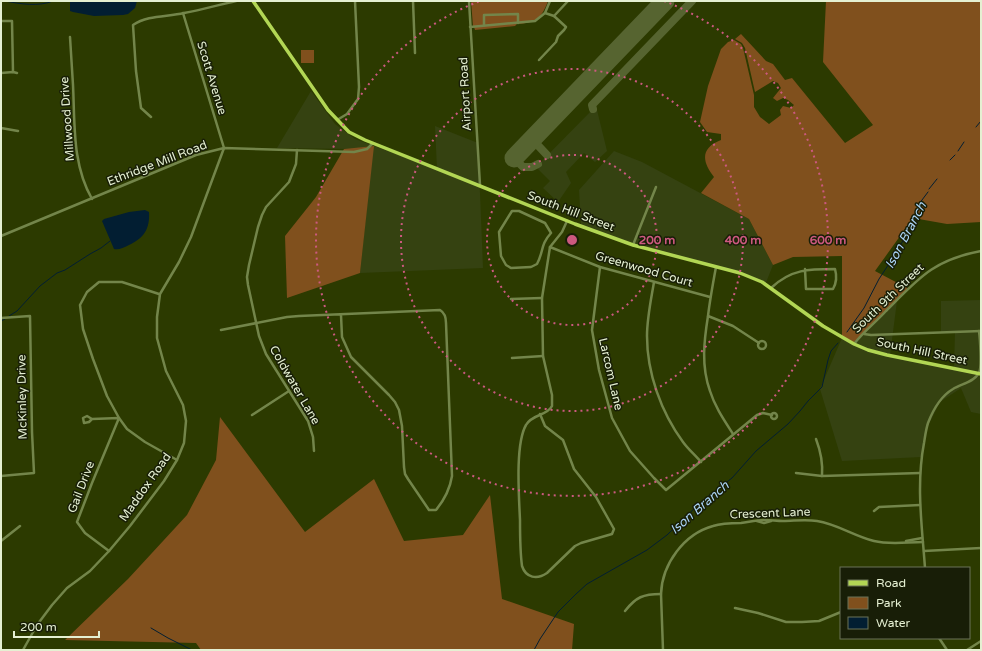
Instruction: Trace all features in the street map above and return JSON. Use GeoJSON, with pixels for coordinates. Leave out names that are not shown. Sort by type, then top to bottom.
{"type":"FeatureCollection","features":[{"type":"Feature","properties":{"kind":"main road","name":"South Hill Street"},"geometry":{"type":"LineString","coordinates":[[253,1],[308,83],[336,120],[349,132],[372,144],[480,185],[567,221],[633,245],[740,273],[762,282],[823,326],[854,344],[881,354],[980,374]]}},
{"type":"Feature","properties":{"kind":"street"},"geometry":{"type":"LineString","coordinates":[[151,117],[141,108],[138,95],[133,42],[133,25],[147,18],[183,13],[236,1]]}},
{"type":"Feature","properties":{"kind":"street"},"geometry":{"type":"LineString","coordinates":[[336,120],[348,114],[358,99],[359,86],[355,1]]}},
{"type":"Feature","properties":{"kind":"street"},"geometry":{"type":"LineString","coordinates":[[413,1],[415,52]]}},
{"type":"Feature","properties":{"kind":"street","name":"Airport Road"},"geometry":{"type":"LineString","coordinates":[[468,1],[480,185]]}},
{"type":"Feature","properties":{"kind":"street"},"geometry":{"type":"LineString","coordinates":[[470,26],[535,21],[545,13],[550,1]]}},
{"type":"Feature","properties":{"kind":"street"},"geometry":{"type":"LineString","coordinates":[[554,16],[568,1]]}},
{"type":"Feature","properties":{"kind":"street","name":"Scott Avenue"},"geometry":{"type":"LineString","coordinates":[[183,13],[224,148]]}},
{"type":"Feature","properties":{"kind":"street"},"geometry":{"type":"LineString","coordinates":[[539,60],[556,42],[558,36],[566,26],[554,16],[545,13]]}},
{"type":"Feature","properties":{"kind":"street"},"geometry":{"type":"LineString","coordinates":[[484,25],[484,16],[518,14],[518,23]]}},
{"type":"Feature","properties":{"kind":"street"},"geometry":{"type":"LineString","coordinates":[[1,21],[12,21],[13,72]]}},
{"type":"Feature","properties":{"kind":"street","name":"Millwood Drive"},"geometry":{"type":"LineString","coordinates":[[70,37],[75,142],[86,189],[92,199]]}},
{"type":"Feature","properties":{"kind":"street"},"geometry":{"type":"LineString","coordinates":[[1,72],[17,73]]}},
{"type":"Feature","properties":{"kind":"street"},"geometry":{"type":"LineString","coordinates":[[1,128],[18,131]]}},
{"type":"Feature","properties":{"kind":"street","name":"Ethridge Mill Road"},"geometry":{"type":"LineString","coordinates":[[1,236],[196,155],[224,148],[354,152],[367,150],[372,144]]}},
{"type":"Feature","properties":{"kind":"street","name":"Maddox Road"},"geometry":{"type":"LineString","coordinates":[[23,650],[37,625],[52,605],[67,588],[90,571],[109,552],[164,481],[177,460],[184,443],[186,421],[183,405],[166,370],[157,338],[157,318],[160,294],[191,237],[224,148]]}},
{"type":"Feature","properties":{"kind":"street","name":"Coldwater Lane"},"geometry":{"type":"LineString","coordinates":[[297,150],[296,164],[289,182],[266,207],[262,215],[247,277],[262,346],[311,427],[314,451]]}},
{"type":"Feature","properties":{"kind":"street"},"geometry":{"type":"LineString","coordinates":[[633,245],[656,186]]}},
{"type":"Feature","properties":{"kind":"street"},"geometry":{"type":"LineString","coordinates":[[519,211],[524,203]]}},
{"type":"Feature","properties":{"kind":"street"},"geometry":{"type":"LineString","coordinates":[[512,211],[519,211],[545,223],[551,233],[542,246],[542,253],[537,264],[531,267],[511,268],[506,265],[501,256],[499,232],[512,211]]}},
{"type":"Feature","properties":{"kind":"street"},"geometry":{"type":"LineString","coordinates":[[540,414],[546,426],[561,438],[574,469],[601,504],[614,527],[614,531],[610,534],[575,546],[547,573],[536,578],[530,576],[523,569],[518,472],[521,443],[526,424],[533,417],[540,414],[550,410],[553,402],[543,356],[542,298],[550,247],[562,232],[567,221]]}},
{"type":"Feature","properties":{"kind":"street","name":"Greenwood Court"},"geometry":{"type":"LineString","coordinates":[[550,247],[600,267],[710,297]]}},
{"type":"Feature","properties":{"kind":"street","name":"South 9th Street"},"geometry":{"type":"LineString","coordinates":[[854,344],[924,273],[944,261],[981,251]]}},
{"type":"Feature","properties":{"kind":"street","name":"Larcom Lane"},"geometry":{"type":"LineString","coordinates":[[600,267],[592,330],[598,370],[612,418],[630,451],[666,490],[701,462]]}},
{"type":"Feature","properties":{"kind":"street"},"geometry":{"type":"LineString","coordinates":[[716,267],[705,332],[705,372],[709,391],[719,413],[733,434]]}},
{"type":"Feature","properties":{"kind":"street"},"geometry":{"type":"LineString","coordinates":[[771,288],[778,281],[787,276],[806,269],[835,268],[837,276],[836,284],[833,289],[806,289],[806,269]]}},
{"type":"Feature","properties":{"kind":"street"},"geometry":{"type":"LineString","coordinates":[[160,294],[122,282],[99,282],[87,292],[80,305],[83,329],[93,359],[107,396],[119,418],[128,429],[145,442],[177,460]]}},
{"type":"Feature","properties":{"kind":"street"},"geometry":{"type":"LineString","coordinates":[[654,282],[647,337],[651,373],[659,399],[670,422],[683,442],[701,462],[757,415],[763,413],[772,415]]}},
{"type":"Feature","properties":{"kind":"street"},"geometry":{"type":"LineString","coordinates":[[511,299],[542,298]]}},
{"type":"Feature","properties":{"kind":"street"},"geometry":{"type":"LineString","coordinates":[[221,330],[287,317],[341,314],[440,310],[444,312],[446,316],[452,476],[446,497],[436,510],[429,510],[408,479],[404,467],[402,426],[399,410],[389,395],[351,357],[342,337],[341,314]]}},
{"type":"Feature","properties":{"kind":"street","name":"McKinley Drive"},"geometry":{"type":"LineString","coordinates":[[1,318],[30,316],[34,473],[1,476]]}},
{"type":"Feature","properties":{"kind":"street"},"geometry":{"type":"LineString","coordinates":[[708,316],[733,326],[758,342]]}},
{"type":"Feature","properties":{"kind":"street"},"geometry":{"type":"LineString","coordinates":[[864,334],[980,331],[980,374],[968,383],[953,389],[946,394],[934,410],[928,424],[920,473],[920,506],[925,567]]}},
{"type":"Feature","properties":{"kind":"street"},"geometry":{"type":"LineString","coordinates":[[512,358],[543,356]]}},
{"type":"Feature","properties":{"kind":"street"},"geometry":{"type":"LineString","coordinates":[[252,415],[289,390]]}},
{"type":"Feature","properties":{"kind":"street"},"geometry":{"type":"LineString","coordinates":[[92,419],[119,418]]}},
{"type":"Feature","properties":{"kind":"street","name":"Gail Drive"},"geometry":{"type":"LineString","coordinates":[[109,552],[86,533],[77,522],[119,418]]}},
{"type":"Feature","properties":{"kind":"street"},"geometry":{"type":"LineString","coordinates":[[816,439],[821,450],[823,463],[822,476]]}},
{"type":"Feature","properties":{"kind":"street"},"geometry":{"type":"LineString","coordinates":[[796,473],[822,476],[920,473]]}},
{"type":"Feature","properties":{"kind":"street"},"geometry":{"type":"LineString","coordinates":[[874,511],[878,507],[920,506]]}},
{"type":"Feature","properties":{"kind":"street","name":"Crescent Lane"},"geometry":{"type":"LineString","coordinates":[[663,650],[661,594],[668,563],[684,543],[692,536],[713,526],[763,520],[816,520],[874,541],[888,543],[904,542],[911,539],[922,540]]}},
{"type":"Feature","properties":{"kind":"street"},"geometry":{"type":"LineString","coordinates":[[1,541],[20,526]]}},
{"type":"Feature","properties":{"kind":"street"},"geometry":{"type":"LineString","coordinates":[[924,551],[981,548]]}},
{"type":"Feature","properties":{"kind":"street"},"geometry":{"type":"LineString","coordinates":[[625,611],[631,603],[643,596],[661,594]]}},
{"type":"Feature","properties":{"kind":"street"},"geometry":{"type":"LineString","coordinates":[[735,608],[758,613],[786,622],[819,620],[840,612]]}},
{"type":"Feature","properties":{"kind":"street"},"geometry":{"type":"LineString","coordinates":[[940,639],[947,650]]}},
{"type":"Feature","properties":{"kind":"street"},"geometry":{"type":"LineString","coordinates":[[967,650],[981,641]]}},
{"type":"Feature","properties":{"kind":"shaded area"},"geometry":{"type":"Polygon","coordinates":[[[311,91],[335,124],[355,139],[437,169],[435,126],[478,143],[483,268],[360,273],[373,146],[352,149],[277,148],[311,91]]]}},
{"type":"Feature","properties":{"kind":"shaded area"},"geometry":{"type":"Polygon","coordinates":[[[596,106],[607,151],[595,162],[584,153],[566,172],[571,183],[558,202],[543,188],[550,181],[536,167],[596,106]]]}},
{"type":"Feature","properties":{"kind":"shaded area"},"geometry":{"type":"Polygon","coordinates":[[[614,151],[642,162],[749,219],[773,265],[765,285],[749,276],[637,245],[581,225],[579,190],[614,151]]]}},
{"type":"Feature","properties":{"kind":"shaded area"},"geometry":{"type":"Polygon","coordinates":[[[981,300],[981,414],[971,412],[961,388],[940,402],[928,426],[921,457],[842,461],[820,389],[842,338],[897,301],[890,355],[954,368],[955,332],[941,332],[941,301],[981,300]]]}},
{"type":"Feature","properties":{"kind":"green space"},"geometry":{"type":"Polygon","coordinates":[[[471,1],[548,1],[543,12],[533,21],[517,24],[515,26],[475,30],[473,26],[471,1]]]}},
{"type":"Feature","properties":{"kind":"green space"},"geometry":{"type":"Polygon","coordinates":[[[826,1],[981,1],[981,222],[947,224],[913,218],[875,271],[909,289],[853,343],[842,338],[842,256],[793,257],[773,265],[749,219],[701,193],[714,177],[705,161],[706,151],[714,143],[721,140],[721,134],[707,132],[700,122],[708,86],[721,49],[728,42],[734,40],[741,44],[743,48],[754,95],[754,107],[760,117],[769,124],[781,115],[780,110],[783,106],[791,108],[794,105],[783,98],[777,101],[773,98],[781,88],[778,83],[773,81],[755,92],[745,48],[742,43],[735,39],[741,34],[766,61],[773,64],[785,80],[792,78],[845,143],[873,125],[823,62],[826,1]]]}},
{"type":"Feature","properties":{"kind":"green space"},"geometry":{"type":"Polygon","coordinates":[[[301,50],[314,50],[314,63],[301,63],[301,50]]]}},
{"type":"Feature","properties":{"kind":"green space"},"geometry":{"type":"Polygon","coordinates":[[[374,146],[360,273],[287,298],[285,236],[316,197],[344,149],[374,146]]]}},
{"type":"Feature","properties":{"kind":"green space"},"geometry":{"type":"Polygon","coordinates":[[[220,417],[305,532],[374,479],[404,541],[463,535],[490,495],[502,599],[574,624],[572,650],[201,650],[196,643],[65,640],[128,579],[187,515],[216,460],[220,417]]]}},
{"type":"Feature","properties":{"kind":"water"},"geometry":{"type":"Polygon","coordinates":[[[70,1],[137,1],[135,8],[128,14],[94,16],[70,11],[70,1]]]}},
{"type":"Feature","properties":{"kind":"water"},"geometry":{"type":"Polygon","coordinates":[[[145,210],[149,212],[149,218],[147,228],[142,236],[125,247],[114,249],[102,221],[104,219],[129,212],[145,210]]]}},
{"type":"Feature","properties":{"kind":"waterway"},"geometry":{"type":"LineString","coordinates":[[5,1],[23,4],[42,4],[53,1]]}},
{"type":"Feature","properties":{"kind":"waterway","name":"Ison Branch"},"geometry":{"type":"LineString","coordinates":[[976,127],[981,121]]}},
{"type":"Feature","properties":{"kind":"waterway","name":"Ison Branch"},"geometry":{"type":"LineString","coordinates":[[958,151],[964,142]]}},
{"type":"Feature","properties":{"kind":"waterway","name":"Ison Branch"},"geometry":{"type":"LineString","coordinates":[[950,160],[955,155]]}},
{"type":"Feature","properties":{"kind":"waterway","name":"Ison Branch"},"geometry":{"type":"LineString","coordinates":[[929,189],[937,179]]}},
{"type":"Feature","properties":{"kind":"waterway","name":"Ison Branch"},"geometry":{"type":"LineString","coordinates":[[919,204],[928,192]]}},
{"type":"Feature","properties":{"kind":"waterway","name":"Ison Branch"},"geometry":{"type":"LineString","coordinates":[[847,332],[864,308],[879,279],[898,250],[910,227],[914,214]]}},
{"type":"Feature","properties":{"kind":"waterway"},"geometry":{"type":"LineString","coordinates":[[9,316],[17,311],[40,286],[57,273],[65,270],[110,241]]}},
{"type":"Feature","properties":{"kind":"waterway"},"geometry":{"type":"LineString","coordinates":[[1,321],[5,319]]}},
{"type":"Feature","properties":{"kind":"waterway","name":"Ison Branch"},"geometry":{"type":"LineString","coordinates":[[534,650],[558,612],[587,584],[647,550],[667,535],[702,501],[732,478],[756,451],[788,424],[822,387],[831,351],[838,343]]}},
{"type":"Feature","properties":{"kind":"waterway"},"geometry":{"type":"LineString","coordinates":[[151,628],[192,650]]}},
{"type":"Feature","properties":{"kind":"taxiway"},"geometry":{"type":"LineString","coordinates":[[593,109],[592,105],[692,1]]}},
{"type":"Feature","properties":{"kind":"taxiway"},"geometry":{"type":"LineString","coordinates":[[532,139],[547,155]]}},
{"type":"Feature","properties":{"kind":"taxiway"},"geometry":{"type":"LineString","coordinates":[[514,158],[523,167],[532,167],[538,164]]}},
{"type":"Feature","properties":{"kind":"runway"},"geometry":{"type":"LineString","coordinates":[[514,158],[665,1]]}}]}
